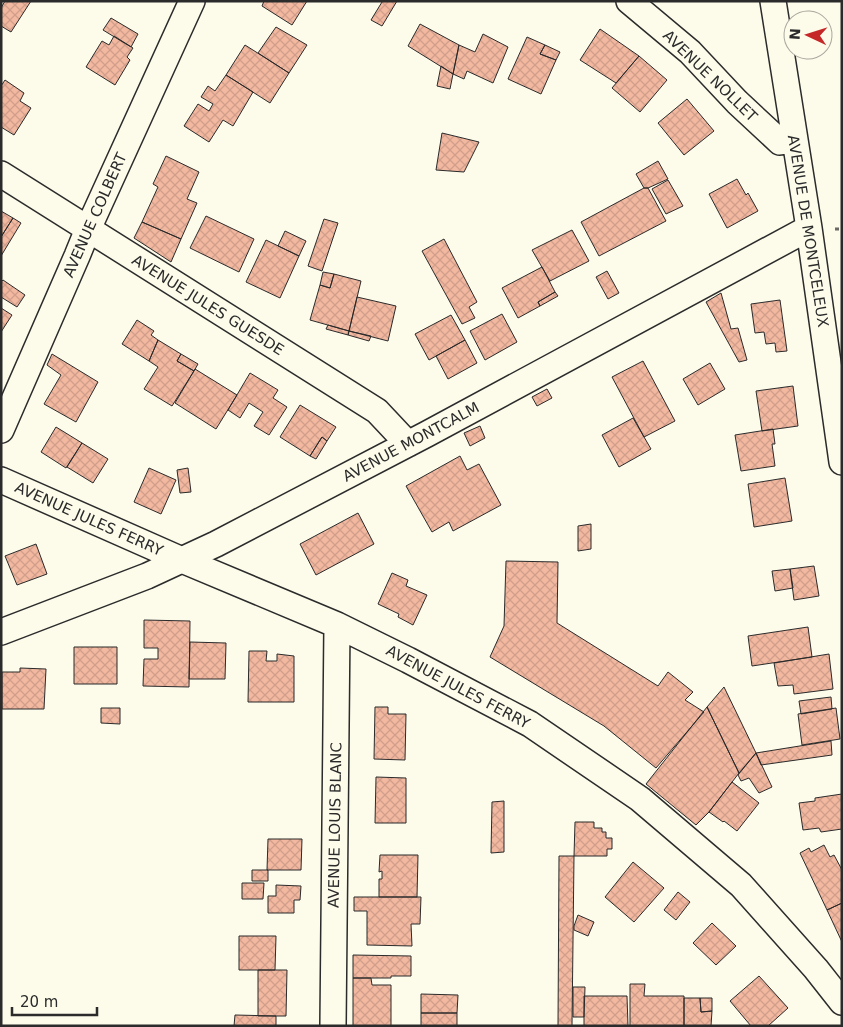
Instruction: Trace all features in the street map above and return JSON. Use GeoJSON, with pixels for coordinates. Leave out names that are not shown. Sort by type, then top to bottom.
{"type":"FeatureCollection","features":[{"type":"Feature","properties":{"kind":"street","name":"AVENUE COLBERT"},"geometry":{"type":"LineString","coordinates":[[1,430],[88,229],[192,1]]}},
{"type":"Feature","properties":{"kind":"street","name":"AVENUE NOLLET"},"geometry":{"type":"LineString","coordinates":[[628,1],[690,52],[737,102],[780,142],[794,140]]}},
{"type":"Feature","properties":{"kind":"street","name":"AVENUE DE MONTCELEUX"},"geometry":{"type":"LineString","coordinates":[[773,1],[809,228],[842,462]]}},
{"type":"Feature","properties":{"kind":"street","name":"AVENUE JULES GUESDE"},"geometry":{"type":"LineString","coordinates":[[1,174],[377,411],[408,444]]}},
{"type":"Feature","properties":{"kind":"street","name":"AVENUE MONTCALM"},"geometry":{"type":"LineString","coordinates":[[1,632],[147,576],[216,544],[408,444],[809,228]]}},
{"type":"Feature","properties":{"kind":"street","name":"AVENUE JULES FERRY"},"geometry":{"type":"LineString","coordinates":[[1,480],[182,560],[337,625],[530,724],[640,799],[741,885],[816,969],[842,1002]]}},
{"type":"Feature","properties":{"kind":"street","name":"AVENUE LOUIS BLANC"},"geometry":{"type":"LineString","coordinates":[[333,1026],[337,625]]}},
{"type":"Feature","properties":{"kind":"building"},"geometry":{"type":"Polygon","coordinates":[[[5,1],[31,1],[11,32],[1,26],[1,8],[5,1]]]}},
{"type":"Feature","properties":{"kind":"building"},"geometry":{"type":"Polygon","coordinates":[[[264,1],[307,1],[292,25],[262,6],[264,1]]]}},
{"type":"Feature","properties":{"kind":"building"},"geometry":{"type":"Polygon","coordinates":[[[382,1],[397,1],[382,26],[371,20],[382,1]]]}},
{"type":"Feature","properties":{"kind":"building"},"geometry":{"type":"Polygon","coordinates":[[[111,18],[138,34],[131,47],[103,30],[111,18]]]}},
{"type":"Feature","properties":{"kind":"building"},"geometry":{"type":"Polygon","coordinates":[[[420,24],[459,45],[453,74],[408,46],[420,24]]]}},
{"type":"Feature","properties":{"kind":"building"},"geometry":{"type":"Polygon","coordinates":[[[276,27],[307,45],[289,73],[258,53],[276,27]]]}},
{"type":"Feature","properties":{"kind":"building"},"geometry":{"type":"Polygon","coordinates":[[[600,29],[639,56],[616,83],[580,60],[600,29]]]}},
{"type":"Feature","properties":{"kind":"building"},"geometry":{"type":"Polygon","coordinates":[[[483,34],[508,47],[493,83],[467,71],[464,79],[453,74],[459,45],[475,52],[483,34]]]}},
{"type":"Feature","properties":{"kind":"building"},"geometry":{"type":"Polygon","coordinates":[[[114,36],[133,48],[127,57],[130,60],[115,85],[86,67],[102,41],[109,45],[114,36]]]}},
{"type":"Feature","properties":{"kind":"building"},"geometry":{"type":"Polygon","coordinates":[[[527,37],[545,45],[540,54],[556,60],[541,94],[508,79],[527,37]]]}},
{"type":"Feature","properties":{"kind":"building"},"geometry":{"type":"Polygon","coordinates":[[[245,45],[289,73],[270,103],[226,75],[245,45]]]}},
{"type":"Feature","properties":{"kind":"building"},"geometry":{"type":"Polygon","coordinates":[[[545,45],[560,52],[556,60],[540,54],[545,45]]]}},
{"type":"Feature","properties":{"kind":"building"},"geometry":{"type":"Polygon","coordinates":[[[639,56],[667,80],[640,112],[612,88],[639,56]]]}},
{"type":"Feature","properties":{"kind":"building"},"geometry":{"type":"Polygon","coordinates":[[[441,66],[453,74],[450,89],[437,86],[441,66]]]}},
{"type":"Feature","properties":{"kind":"building"},"geometry":{"type":"Polygon","coordinates":[[[226,75],[253,92],[233,126],[223,120],[209,142],[184,126],[198,104],[209,111],[213,104],[201,97],[208,86],[215,91],[226,75]]]}},
{"type":"Feature","properties":{"kind":"building"},"geometry":{"type":"Polygon","coordinates":[[[5,80],[24,93],[20,101],[31,108],[14,135],[1,127],[1,86],[5,80]]]}},
{"type":"Feature","properties":{"kind":"building"},"geometry":{"type":"Polygon","coordinates":[[[687,99],[714,131],[684,155],[658,123],[687,99]]]}},
{"type":"Feature","properties":{"kind":"building"},"geometry":{"type":"Polygon","coordinates":[[[442,133],[479,142],[464,172],[436,170],[442,133]]]}},
{"type":"Feature","properties":{"kind":"building"},"geometry":{"type":"Polygon","coordinates":[[[166,156],[199,172],[187,199],[197,203],[181,239],[142,222],[158,187],[153,184],[166,156]]]}},
{"type":"Feature","properties":{"kind":"building"},"geometry":{"type":"Polygon","coordinates":[[[658,161],[668,179],[644,188],[636,174],[658,161]]]}},
{"type":"Feature","properties":{"kind":"building"},"geometry":{"type":"Polygon","coordinates":[[[737,179],[746,195],[748,193],[758,211],[727,228],[709,194],[737,179]]]}},
{"type":"Feature","properties":{"kind":"building"},"geometry":{"type":"Polygon","coordinates":[[[668,180],[683,206],[666,214],[652,189],[668,180]]]}},
{"type":"Feature","properties":{"kind":"building"},"geometry":{"type":"Polygon","coordinates":[[[644,188],[648,188],[666,221],[599,256],[581,222],[644,188]]]}},
{"type":"Feature","properties":{"kind":"building"},"geometry":{"type":"Polygon","coordinates":[[[1,211],[13,218],[1,237],[1,211]]]}},
{"type":"Feature","properties":{"kind":"building"},"geometry":{"type":"Polygon","coordinates":[[[206,216],[254,239],[239,272],[190,248],[206,216]]]}},
{"type":"Feature","properties":{"kind":"building"},"geometry":{"type":"Polygon","coordinates":[[[13,218],[21,223],[1,256],[1,237],[13,218]]]}},
{"type":"Feature","properties":{"kind":"building"},"geometry":{"type":"Polygon","coordinates":[[[324,219],[338,223],[322,271],[308,266],[324,219]]]}},
{"type":"Feature","properties":{"kind":"building"},"geometry":{"type":"Polygon","coordinates":[[[142,222],[181,239],[171,262],[134,238],[142,222]]]}},
{"type":"Feature","properties":{"kind":"building"},"geometry":{"type":"Polygon","coordinates":[[[572,230],[589,261],[550,281],[532,250],[572,230]]]}},
{"type":"Feature","properties":{"kind":"building"},"geometry":{"type":"Polygon","coordinates":[[[285,231],[306,241],[299,256],[278,246],[285,231]]]}},
{"type":"Feature","properties":{"kind":"building"},"geometry":{"type":"Polygon","coordinates":[[[444,239],[477,302],[469,307],[475,318],[462,324],[422,251],[444,239]]]}},
{"type":"Feature","properties":{"kind":"building"},"geometry":{"type":"Polygon","coordinates":[[[266,240],[299,256],[280,298],[246,282],[266,240]]]}},
{"type":"Feature","properties":{"kind":"building"},"geometry":{"type":"Polygon","coordinates":[[[542,267],[555,292],[538,302],[540,306],[518,318],[502,288],[542,267]]]}},
{"type":"Feature","properties":{"kind":"building"},"geometry":{"type":"Polygon","coordinates":[[[607,271],[619,293],[608,299],[596,277],[607,271]]]}},
{"type":"Feature","properties":{"kind":"building"},"geometry":{"type":"Polygon","coordinates":[[[323,272],[334,274],[330,288],[320,285],[323,272]]]}},
{"type":"Feature","properties":{"kind":"building"},"geometry":{"type":"Polygon","coordinates":[[[334,274],[361,281],[349,331],[310,320],[320,285],[330,288],[334,274]]]}},
{"type":"Feature","properties":{"kind":"building"},"geometry":{"type":"Polygon","coordinates":[[[3,280],[25,295],[17,307],[1,297],[1,282],[3,280]]]}},
{"type":"Feature","properties":{"kind":"building"},"geometry":{"type":"Polygon","coordinates":[[[555,292],[558,296],[540,306],[538,302],[555,292]]]}},
{"type":"Feature","properties":{"kind":"building"},"geometry":{"type":"Polygon","coordinates":[[[721,293],[731,329],[738,328],[747,360],[739,362],[706,302],[721,293]]]}},
{"type":"Feature","properties":{"kind":"building"},"geometry":{"type":"Polygon","coordinates":[[[357,297],[396,306],[388,341],[349,331],[357,297]]]}},
{"type":"Feature","properties":{"kind":"building"},"geometry":{"type":"Polygon","coordinates":[[[780,300],[787,351],[776,352],[775,343],[766,344],[764,332],[755,333],[751,304],[780,300]]]}},
{"type":"Feature","properties":{"kind":"building"},"geometry":{"type":"Polygon","coordinates":[[[1,308],[12,315],[1,332],[1,308]]]}},
{"type":"Feature","properties":{"kind":"building"},"geometry":{"type":"Polygon","coordinates":[[[502,314],[517,342],[485,360],[470,331],[502,314]]]}},
{"type":"Feature","properties":{"kind":"building"},"geometry":{"type":"Polygon","coordinates":[[[451,315],[465,340],[429,360],[415,334],[451,315]]]}},
{"type":"Feature","properties":{"kind":"building"},"geometry":{"type":"Polygon","coordinates":[[[137,320],[154,331],[151,335],[158,340],[149,361],[122,344],[137,320]]]}},
{"type":"Feature","properties":{"kind":"building"},"geometry":{"type":"Polygon","coordinates":[[[328,325],[349,331],[348,335],[326,329],[328,325]]]}},
{"type":"Feature","properties":{"kind":"building"},"geometry":{"type":"Polygon","coordinates":[[[349,331],[371,336],[369,341],[348,335],[349,331]]]}},
{"type":"Feature","properties":{"kind":"building"},"geometry":{"type":"Polygon","coordinates":[[[158,340],[181,354],[177,361],[194,371],[172,406],[144,389],[158,367],[149,361],[158,340]]]}},
{"type":"Feature","properties":{"kind":"building"},"geometry":{"type":"Polygon","coordinates":[[[465,340],[477,363],[448,379],[436,356],[465,340]]]}},
{"type":"Feature","properties":{"kind":"building"},"geometry":{"type":"Polygon","coordinates":[[[52,354],[98,382],[76,422],[44,404],[61,375],[47,365],[52,354]]]}},
{"type":"Feature","properties":{"kind":"building"},"geometry":{"type":"Polygon","coordinates":[[[181,354],[198,364],[194,371],[177,361],[181,354]]]}},
{"type":"Feature","properties":{"kind":"building"},"geometry":{"type":"Polygon","coordinates":[[[643,361],[675,421],[644,437],[612,377],[643,361]]]}},
{"type":"Feature","properties":{"kind":"building"},"geometry":{"type":"Polygon","coordinates":[[[710,363],[725,389],[698,405],[683,379],[710,363]]]}},
{"type":"Feature","properties":{"kind":"building"},"geometry":{"type":"Polygon","coordinates":[[[195,369],[237,395],[216,429],[175,403],[195,369]]]}},
{"type":"Feature","properties":{"kind":"building"},"geometry":{"type":"Polygon","coordinates":[[[250,373],[278,390],[273,398],[287,407],[269,435],[254,426],[263,412],[249,403],[240,418],[228,410],[250,373]]]}},
{"type":"Feature","properties":{"kind":"building"},"geometry":{"type":"Polygon","coordinates":[[[793,386],[798,426],[762,431],[756,391],[793,386]]]}},
{"type":"Feature","properties":{"kind":"building"},"geometry":{"type":"Polygon","coordinates":[[[547,389],[552,398],[537,406],[532,397],[547,389]]]}},
{"type":"Feature","properties":{"kind":"building"},"geometry":{"type":"Polygon","coordinates":[[[300,405],[336,427],[327,441],[322,437],[310,456],[280,437],[300,405]]]}},
{"type":"Feature","properties":{"kind":"building"},"geometry":{"type":"Polygon","coordinates":[[[633,418],[651,449],[619,467],[602,435],[633,418]]]}},
{"type":"Feature","properties":{"kind":"building"},"geometry":{"type":"Polygon","coordinates":[[[480,426],[485,438],[470,446],[464,433],[480,426]]]}},
{"type":"Feature","properties":{"kind":"building"},"geometry":{"type":"Polygon","coordinates":[[[56,427],[82,443],[66,468],[41,452],[56,427]]]}},
{"type":"Feature","properties":{"kind":"building"},"geometry":{"type":"Polygon","coordinates":[[[773,429],[775,444],[772,444],[775,466],[741,471],[735,435],[773,429]]]}},
{"type":"Feature","properties":{"kind":"building"},"geometry":{"type":"Polygon","coordinates":[[[322,437],[327,441],[316,459],[310,456],[322,437]]]}},
{"type":"Feature","properties":{"kind":"building"},"geometry":{"type":"Polygon","coordinates":[[[82,443],[108,459],[93,483],[67,467],[82,443]]]}},
{"type":"Feature","properties":{"kind":"building"},"geometry":{"type":"Polygon","coordinates":[[[460,456],[467,470],[479,464],[501,505],[453,531],[449,522],[432,532],[406,486],[460,456]]]}},
{"type":"Feature","properties":{"kind":"building"},"geometry":{"type":"Polygon","coordinates":[[[149,468],[176,480],[161,514],[134,502],[149,468]]]}},
{"type":"Feature","properties":{"kind":"building"},"geometry":{"type":"Polygon","coordinates":[[[188,468],[191,492],[180,493],[177,470],[188,468]]]}},
{"type":"Feature","properties":{"kind":"building"},"geometry":{"type":"Polygon","coordinates":[[[785,478],[792,521],[754,527],[748,484],[785,478]]]}},
{"type":"Feature","properties":{"kind":"building"},"geometry":{"type":"Polygon","coordinates":[[[358,513],[374,544],[316,575],[300,544],[358,513]]]}},
{"type":"Feature","properties":{"kind":"building"},"geometry":{"type":"Polygon","coordinates":[[[591,524],[591,549],[578,551],[578,526],[591,524]]]}},
{"type":"Feature","properties":{"kind":"building"},"geometry":{"type":"Polygon","coordinates":[[[36,544],[47,574],[17,585],[5,556],[36,544]]]}},
{"type":"Feature","properties":{"kind":"building"},"geometry":{"type":"Polygon","coordinates":[[[506,561],[558,562],[557,623],[658,686],[668,672],[693,692],[685,700],[704,712],[656,768],[604,726],[490,657],[504,626],[506,561]]]}},
{"type":"Feature","properties":{"kind":"building"},"geometry":{"type":"Polygon","coordinates":[[[814,566],[819,596],[794,600],[790,569],[814,566]]]}},
{"type":"Feature","properties":{"kind":"building"},"geometry":{"type":"Polygon","coordinates":[[[790,569],[793,588],[775,591],[772,571],[790,569]]]}},
{"type":"Feature","properties":{"kind":"building"},"geometry":{"type":"Polygon","coordinates":[[[392,573],[408,580],[406,586],[427,595],[413,625],[398,617],[399,614],[378,604],[392,573]]]}},
{"type":"Feature","properties":{"kind":"building"},"geometry":{"type":"Polygon","coordinates":[[[144,620],[190,621],[189,687],[143,686],[144,659],[158,659],[158,648],[144,648],[144,620]]]}},
{"type":"Feature","properties":{"kind":"building"},"geometry":{"type":"Polygon","coordinates":[[[808,627],[812,657],[752,666],[748,636],[808,627]]]}},
{"type":"Feature","properties":{"kind":"building"},"geometry":{"type":"Polygon","coordinates":[[[190,642],[226,643],[225,679],[189,679],[190,642]]]}},
{"type":"Feature","properties":{"kind":"building"},"geometry":{"type":"Polygon","coordinates":[[[74,647],[117,647],[117,684],[74,684],[74,647]]]}},
{"type":"Feature","properties":{"kind":"building"},"geometry":{"type":"Polygon","coordinates":[[[249,651],[267,651],[266,661],[277,661],[277,654],[294,656],[294,702],[248,702],[249,651]]]}},
{"type":"Feature","properties":{"kind":"building"},"geometry":{"type":"Polygon","coordinates":[[[829,654],[833,689],[794,694],[793,685],[778,686],[774,663],[829,654]]]}},
{"type":"Feature","properties":{"kind":"building"},"geometry":{"type":"Polygon","coordinates":[[[20,668],[46,669],[44,709],[2,709],[2,672],[20,672],[20,668]]]}},
{"type":"Feature","properties":{"kind":"building"},"geometry":{"type":"Polygon","coordinates":[[[724,687],[756,753],[739,773],[707,707],[724,687]]]}},
{"type":"Feature","properties":{"kind":"building"},"geometry":{"type":"Polygon","coordinates":[[[831,697],[832,709],[801,714],[799,701],[831,697]]]}},
{"type":"Feature","properties":{"kind":"building"},"geometry":{"type":"Polygon","coordinates":[[[375,707],[388,707],[388,714],[406,714],[405,760],[374,759],[375,707]]]}},
{"type":"Feature","properties":{"kind":"building"},"geometry":{"type":"Polygon","coordinates":[[[707,707],[739,773],[709,812],[696,825],[646,784],[707,707]]]}},
{"type":"Feature","properties":{"kind":"building"},"geometry":{"type":"Polygon","coordinates":[[[101,708],[120,708],[120,724],[101,723],[101,708]]]}},
{"type":"Feature","properties":{"kind":"building"},"geometry":{"type":"Polygon","coordinates":[[[836,708],[840,739],[802,745],[798,714],[836,708]]]}},
{"type":"Feature","properties":{"kind":"building"},"geometry":{"type":"Polygon","coordinates":[[[831,741],[832,755],[761,765],[756,753],[831,741]]]}},
{"type":"Feature","properties":{"kind":"building"},"geometry":{"type":"Polygon","coordinates":[[[756,753],[772,787],[759,793],[749,778],[741,781],[738,775],[756,753]]]}},
{"type":"Feature","properties":{"kind":"building"},"geometry":{"type":"Polygon","coordinates":[[[376,777],[406,778],[406,823],[375,823],[376,777]]]}},
{"type":"Feature","properties":{"kind":"building"},"geometry":{"type":"Polygon","coordinates":[[[732,782],[759,803],[737,831],[709,812],[732,782]]]}},
{"type":"Feature","properties":{"kind":"building"},"geometry":{"type":"Polygon","coordinates":[[[842,794],[842,829],[821,832],[819,828],[803,830],[799,803],[815,801],[815,798],[842,794]]]}},
{"type":"Feature","properties":{"kind":"building"},"geometry":{"type":"Polygon","coordinates":[[[504,801],[504,852],[491,853],[492,802],[504,801]]]}},
{"type":"Feature","properties":{"kind":"building"},"geometry":{"type":"Polygon","coordinates":[[[575,822],[594,822],[594,828],[602,828],[602,832],[606,832],[606,838],[612,838],[612,849],[607,849],[607,856],[574,856],[575,822]]]}},
{"type":"Feature","properties":{"kind":"building"},"geometry":{"type":"Polygon","coordinates":[[[268,839],[302,839],[301,870],[267,870],[268,839]]]}},
{"type":"Feature","properties":{"kind":"building"},"geometry":{"type":"Polygon","coordinates":[[[824,845],[830,857],[834,855],[842,870],[842,903],[827,910],[800,853],[809,848],[811,852],[824,845]]]}},
{"type":"Feature","properties":{"kind":"building"},"geometry":{"type":"Polygon","coordinates":[[[380,855],[418,855],[417,897],[379,897],[379,879],[382,879],[382,871],[379,872],[380,855]]]}},
{"type":"Feature","properties":{"kind":"building"},"geometry":{"type":"Polygon","coordinates":[[[559,856],[574,856],[572,1026],[558,1026],[559,856]]]}},
{"type":"Feature","properties":{"kind":"building"},"geometry":{"type":"Polygon","coordinates":[[[633,862],[664,888],[634,922],[605,897],[633,862]]]}},
{"type":"Feature","properties":{"kind":"building"},"geometry":{"type":"Polygon","coordinates":[[[252,870],[268,870],[268,881],[252,881],[252,870]]]}},
{"type":"Feature","properties":{"kind":"building"},"geometry":{"type":"Polygon","coordinates":[[[242,883],[264,883],[263,899],[242,899],[242,883]]]}},
{"type":"Feature","properties":{"kind":"building"},"geometry":{"type":"Polygon","coordinates":[[[276,885],[301,886],[300,900],[294,900],[294,913],[268,913],[268,896],[276,896],[276,885]]]}},
{"type":"Feature","properties":{"kind":"building"},"geometry":{"type":"Polygon","coordinates":[[[678,892],[690,902],[676,920],[664,910],[678,892]]]}},
{"type":"Feature","properties":{"kind":"building"},"geometry":{"type":"Polygon","coordinates":[[[354,897],[421,897],[420,924],[411,924],[412,946],[367,945],[367,911],[354,911],[354,897]]]}},
{"type":"Feature","properties":{"kind":"building"},"geometry":{"type":"Polygon","coordinates":[[[842,903],[842,942],[827,910],[842,903]]]}},
{"type":"Feature","properties":{"kind":"building"},"geometry":{"type":"Polygon","coordinates":[[[578,915],[594,922],[588,936],[574,930],[578,915]]]}},
{"type":"Feature","properties":{"kind":"building"},"geometry":{"type":"Polygon","coordinates":[[[712,923],[736,946],[716,965],[693,943],[712,923]]]}},
{"type":"Feature","properties":{"kind":"building"},"geometry":{"type":"Polygon","coordinates":[[[239,936],[276,936],[275,970],[239,970],[239,936]]]}},
{"type":"Feature","properties":{"kind":"building"},"geometry":{"type":"Polygon","coordinates":[[[353,955],[411,956],[411,976],[353,978],[353,955]]]}},
{"type":"Feature","properties":{"kind":"building"},"geometry":{"type":"Polygon","coordinates":[[[258,970],[287,970],[286,1016],[258,1016],[258,970]]]}},
{"type":"Feature","properties":{"kind":"building"},"geometry":{"type":"Polygon","coordinates":[[[759,976],[788,1008],[768,1026],[751,1026],[730,1001],[759,976]]]}},
{"type":"Feature","properties":{"kind":"building"},"geometry":{"type":"Polygon","coordinates":[[[353,978],[371,978],[372,985],[391,985],[391,1026],[353,1026],[353,978]]]}},
{"type":"Feature","properties":{"kind":"building"},"geometry":{"type":"Polygon","coordinates":[[[630,984],[645,984],[644,996],[684,996],[684,1026],[630,1026],[630,984]]]}},
{"type":"Feature","properties":{"kind":"building"},"geometry":{"type":"Polygon","coordinates":[[[573,987],[585,987],[584,1017],[573,1017],[573,987]]]}},
{"type":"Feature","properties":{"kind":"building"},"geometry":{"type":"Polygon","coordinates":[[[421,994],[458,995],[457,1013],[421,1013],[421,994]]]}},
{"type":"Feature","properties":{"kind":"building"},"geometry":{"type":"Polygon","coordinates":[[[584,996],[627,996],[628,1026],[584,1026],[584,996]]]}},
{"type":"Feature","properties":{"kind":"building"},"geometry":{"type":"Polygon","coordinates":[[[684,998],[700,998],[701,1012],[712,1011],[711,1026],[684,1026],[684,998]]]}},
{"type":"Feature","properties":{"kind":"building"},"geometry":{"type":"Polygon","coordinates":[[[700,998],[712,998],[712,1011],[701,1012],[700,998]]]}},
{"type":"Feature","properties":{"kind":"building"},"geometry":{"type":"Polygon","coordinates":[[[421,1013],[457,1013],[457,1026],[421,1026],[421,1013]]]}},
{"type":"Feature","properties":{"kind":"building"},"geometry":{"type":"Polygon","coordinates":[[[235,1015],[276,1016],[276,1026],[234,1026],[235,1015]]]}}]}
